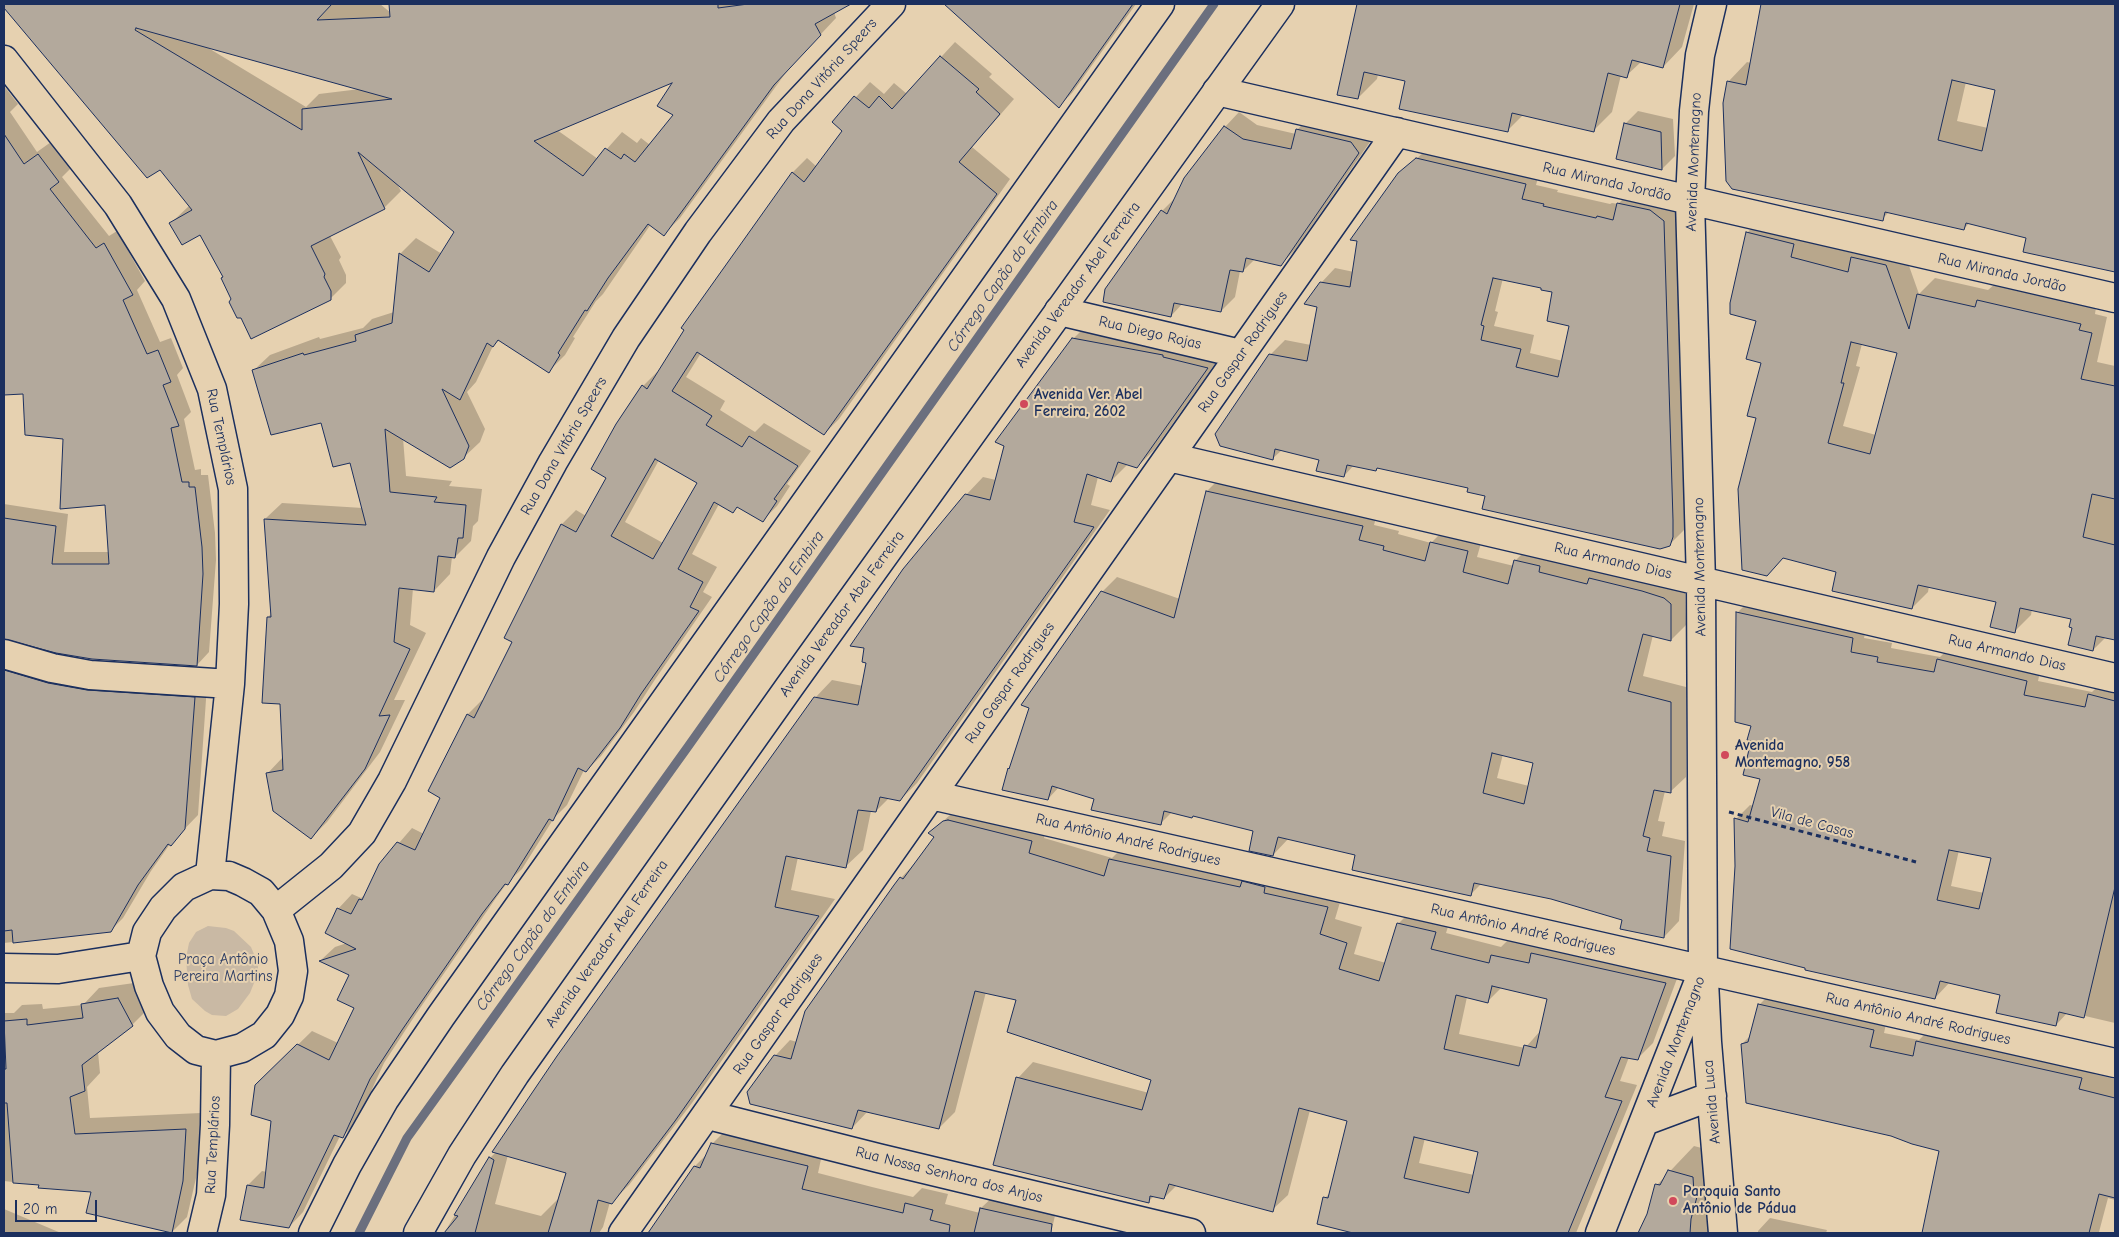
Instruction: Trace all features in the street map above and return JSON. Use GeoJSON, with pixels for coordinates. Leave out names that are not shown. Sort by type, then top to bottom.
{"type":"FeatureCollection","features":[{"type":"Feature","properties":{"kind":"street","name":"Rua Dona Vitória Speers"},"geometry":{"type":"LineString","coordinates":[[276,910],[331,866],[362,833],[392,781],[502,557],[552,462],[632,329],[698,232],[781,121],[891,4]]}},
{"type":"Feature","properties":{"kind":"street"},"geometry":{"type":"LineString","coordinates":[[313,1233],[347,1165],[384,1100],[441,1016],[1160,4]]}},
{"type":"Feature","properties":{"kind":"street","name":"Avenida Vereador Abel Ferreira"},"geometry":{"type":"LineString","coordinates":[[418,1233],[462,1155],[515,1074],[790,686],[1280,4]]}},
{"type":"Feature","properties":{"kind":"street","name":"Avenida Montemagno"},"geometry":{"type":"LineString","coordinates":[[1600,1233],[1703,971],[1701,582],[1690,201],[1694,110],[1700,55],[1712,4]]}},
{"type":"Feature","properties":{"kind":"street","name":"Rua Templários"},"geometry":{"type":"LineString","coordinates":[[4,60],[118,205],[176,299],[212,389],[233,489],[234,604],[230,684],[210,875]]}},
{"type":"Feature","properties":{"kind":"street","name":"Rua Miranda Jordão"},"geometry":{"type":"LineString","coordinates":[[1217,91],[2115,298]]}},
{"type":"Feature","properties":{"kind":"street","name":"Rua Gaspar Rodrigues"},"geometry":{"type":"LineString","coordinates":[[624,1233],[1397,132]]}},
{"type":"Feature","properties":{"kind":"street","name":"Rua Diego Rojas"},"geometry":{"type":"LineString","coordinates":[[1059,312],[1241,354]]}},
{"type":"Feature","properties":{"kind":"street","name":"Rua Armando Dias"},"geometry":{"type":"LineString","coordinates":[[1169,457],[2115,678]]}},
{"type":"Feature","properties":{"kind":"street"},"geometry":{"type":"LineString","coordinates":[[4,654],[52,668],[90,675],[230,684]]}},
{"type":"Feature","properties":{"kind":"street","name":"Rua Antônio André Rodrigues"},"geometry":{"type":"LineString","coordinates":[[931,794],[1703,971],[2115,1063]]}},
{"type":"Feature","properties":{"kind":"street"},"geometry":{"type":"LineString","coordinates":[[210,875],[229,876],[243,882],[261,892],[276,910],[289,941],[293,971],[289,996],[280,1015],[264,1035],[242,1048],[216,1055],[196,1050],[178,1036],[160,1012],[149,986],[141,956],[148,932],[163,908],[184,887],[210,875]]}},
{"type":"Feature","properties":{"kind":"street"},"geometry":{"type":"LineString","coordinates":[[4,968],[58,969],[141,956]]}},
{"type":"Feature","properties":{"kind":"street","name":"Avenida Luca"},"geometry":{"type":"LineString","coordinates":[[1703,971],[1723,1233]]}},
{"type":"Feature","properties":{"kind":"street","name":"Rua Templários"},"geometry":{"type":"LineString","coordinates":[[202,1233],[211,1195],[216,1125],[216,1055]]}},
{"type":"Feature","properties":{"kind":"street","name":"Avenida Montemagno"},"geometry":{"type":"LineString","coordinates":[[1645,1121],[1712,1096]]}},
{"type":"Feature","properties":{"kind":"street","name":"Rua Nossa Senhora dos Anjos"},"geometry":{"type":"LineString","coordinates":[[708,1114],[887,1161],[1190,1233]]}},
{"type":"Feature","properties":{"kind":"path","name":"Vila de Casas"},"geometry":{"type":"LineString","coordinates":[[1702,804],[1916,862]]}},
{"type":"Feature","properties":{"kind":"green space","name":"Praça Antônio Pereira Martins"},"geometry":{"type":"Polygon","coordinates":[[[208,926],[234,931],[251,947],[258,964],[258,973],[250,993],[238,1009],[226,1016],[212,1015],[205,1011],[192,999],[188,985],[186,958],[189,943],[196,932],[208,926]]]}},
{"type":"Feature","properties":{"kind":"building"},"geometry":{"type":"Polygon","coordinates":[[[4,4],[332,4],[317,20],[390,17],[389,4],[718,4],[718,8],[748,4],[851,4],[815,24],[821,35],[774,85],[664,236],[648,224],[608,278],[587,311],[585,310],[558,353],[560,355],[549,373],[498,340],[493,347],[487,343],[460,400],[442,389],[469,446],[464,459],[450,468],[385,429],[390,492],[437,497],[434,502],[466,505],[463,538],[458,538],[455,558],[438,556],[434,592],[399,588],[394,642],[410,649],[379,716],[390,715],[365,769],[311,839],[273,811],[266,773],[283,770],[280,704],[262,703],[267,617],[271,617],[264,519],[366,525],[350,463],[333,467],[321,423],[271,435],[252,370],[303,353],[304,355],[356,341],[355,335],[392,323],[399,253],[429,272],[454,232],[358,152],[385,209],[311,246],[325,274],[324,277],[331,291],[331,300],[251,339],[241,318],[237,318],[229,302],[231,299],[221,278],[223,277],[200,235],[182,245],[169,223],[192,210],[160,170],[147,178],[4,8],[4,4]],[[136,28],[135,30],[302,130],[302,109],[392,99],[136,28]],[[672,83],[534,141],[583,176],[605,148],[621,159],[624,154],[635,162],[673,115],[657,106],[672,83]]]}},
{"type":"Feature","properties":{"kind":"building"},"geometry":{"type":"Polygon","coordinates":[[[944,4],[1133,4],[1059,108],[944,4]]]}},
{"type":"Feature","properties":{"kind":"building"},"geometry":{"type":"Polygon","coordinates":[[[1357,4],[1680,4],[1663,68],[1632,60],[1627,78],[1608,73],[1594,132],[1512,113],[1508,132],[1399,109],[1405,81],[1364,72],[1358,99],[1337,95],[1357,4]]]}},
{"type":"Feature","properties":{"kind":"building"},"geometry":{"type":"Polygon","coordinates":[[[1761,4],[2115,4],[2115,272],[2023,252],[2026,238],[1966,223],[1964,230],[1885,212],[1883,221],[1732,189],[1726,181],[1723,103],[1727,81],[1746,85],[1761,4]],[[1952,80],[1938,140],[1982,151],[1995,90],[1952,80]]]}},
{"type":"Feature","properties":{"kind":"building"},"geometry":{"type":"Polygon","coordinates":[[[940,56],[979,89],[976,92],[1000,114],[959,162],[997,194],[824,435],[697,352],[672,391],[712,416],[706,425],[742,447],[749,436],[798,466],[774,499],[777,501],[763,522],[737,507],[733,513],[714,502],[678,569],[703,582],[690,607],[699,611],[641,694],[620,728],[586,772],[578,768],[553,821],[549,819],[508,885],[505,884],[482,914],[402,1030],[370,1079],[343,1138],[334,1135],[289,1228],[240,1220],[247,1185],[264,1188],[271,1121],[251,1115],[255,1085],[297,1044],[329,1060],[354,1008],[337,1000],[349,975],[319,961],[356,949],[325,933],[337,908],[351,914],[359,899],[362,900],[379,864],[397,842],[415,850],[440,798],[428,791],[467,714],[474,718],[512,642],[504,638],[561,524],[576,532],[606,478],[591,469],[616,424],[642,385],[647,389],[684,330],[681,328],[792,172],[804,182],[842,131],[832,122],[854,96],[869,108],[879,96],[892,109],[940,56]],[[655,459],[611,536],[653,559],[697,483],[655,459]]]}},
{"type":"Feature","properties":{"kind":"building"},"geometry":{"type":"Polygon","coordinates":[[[1624,123],[1661,132],[1662,170],[1616,159],[1624,123]]]}},
{"type":"Feature","properties":{"kind":"building"},"geometry":{"type":"Polygon","coordinates":[[[1224,126],[1243,139],[1291,149],[1296,129],[1351,142],[1359,153],[1281,266],[1246,258],[1243,272],[1230,270],[1221,312],[1174,303],[1171,317],[1103,302],[1105,289],[1161,210],[1167,214],[1184,178],[1224,126]]]}},
{"type":"Feature","properties":{"kind":"building"},"geometry":{"type":"Polygon","coordinates":[[[4,134],[24,164],[38,154],[59,182],[50,189],[96,248],[104,243],[133,295],[123,300],[147,354],[158,350],[171,382],[163,385],[179,426],[171,428],[182,482],[189,482],[189,487],[195,487],[202,547],[203,574],[197,666],[92,659],[56,653],[4,639],[4,518],[56,526],[52,564],[109,564],[105,505],[60,509],[63,439],[25,435],[23,394],[4,395],[4,134]]]}},
{"type":"Feature","properties":{"kind":"building"},"geometry":{"type":"Polygon","coordinates":[[[1416,158],[1526,184],[1522,199],[1544,204],[1543,206],[1613,220],[1617,203],[1650,210],[1664,221],[1673,520],[1673,537],[1670,546],[1660,549],[1482,509],[1485,496],[1467,492],[1468,488],[1377,468],[1376,471],[1347,465],[1344,477],[1316,471],[1319,460],[1275,449],[1273,460],[1220,446],[1215,434],[1269,354],[1307,361],[1317,307],[1304,304],[1320,282],[1350,287],[1357,241],[1350,240],[1398,173],[1416,158]],[[1493,278],[1481,325],[1484,326],[1481,340],[1521,349],[1516,367],[1558,377],[1569,326],[1547,321],[1552,292],[1541,290],[1541,288],[1493,278]]]}},
{"type":"Feature","properties":{"kind":"building"},"geometry":{"type":"Polygon","coordinates":[[[1746,232],[1794,244],[1791,257],[1848,272],[1851,257],[1886,265],[1909,329],[1917,294],[1975,307],[1977,300],[2081,324],[2079,330],[2092,333],[2081,379],[2115,386],[2115,499],[2092,494],[2083,537],[2115,545],[2115,640],[2096,636],[2093,651],[2068,645],[2072,628],[2069,627],[2071,619],[2020,608],[2015,633],[1990,627],[1996,602],[1918,585],[1912,609],[1832,591],[1836,572],[1783,558],[1767,576],[1742,570],[1738,489],[1756,418],[1747,416],[1761,363],[1746,359],[1756,321],[1730,314],[1730,303],[1746,232]],[[1851,342],[1841,383],[1844,383],[1828,443],[1870,454],[1897,353],[1851,342]]]}},
{"type":"Feature","properties":{"kind":"building"},"geometry":{"type":"Polygon","coordinates":[[[1072,338],[1163,355],[1163,357],[1208,368],[1137,468],[1118,462],[1111,482],[1087,474],[1074,522],[1094,527],[900,801],[880,797],[876,812],[858,810],[846,868],[786,856],[775,907],[819,916],[675,1121],[612,1204],[598,1200],[590,1233],[548,1233],[566,1173],[492,1152],[557,1056],[814,697],[858,705],[866,663],[862,662],[864,648],[850,646],[903,569],[965,494],[990,500],[1004,446],[995,442],[1072,338]]]}},
{"type":"Feature","properties":{"kind":"building"},"geometry":{"type":"Polygon","coordinates":[[[1206,491],[1363,526],[1359,540],[1384,546],[1383,550],[1425,561],[1430,542],[1468,551],[1463,572],[1508,584],[1514,560],[1540,566],[1539,572],[1587,584],[1589,578],[1664,598],[1671,604],[1671,641],[1643,634],[1628,691],[1671,702],[1671,793],[1654,790],[1643,836],[1650,838],[1647,851],[1671,856],[1664,938],[1620,929],[1622,920],[1551,899],[1474,883],[1471,896],[1352,870],[1355,855],[1278,837],[1273,856],[1249,851],[1253,831],[1193,816],[1192,818],[1164,811],[1161,825],[1091,810],[1094,799],[1052,786],[1048,800],[1002,790],[1029,708],[1021,705],[1101,591],[1174,618],[1206,491]],[[1492,753],[1483,793],[1524,804],[1533,763],[1492,753]]]}},
{"type":"Feature","properties":{"kind":"building"},"geometry":{"type":"Polygon","coordinates":[[[1736,612],[1853,638],[1851,652],[1878,657],[1877,662],[1934,672],[1937,659],[2027,681],[2024,695],[2085,707],[2088,694],[2115,701],[2115,887],[2084,1018],[2059,1012],[2056,1026],[1996,1013],[2000,995],[1940,981],[1935,999],[1805,970],[1805,968],[1730,949],[1735,866],[1734,818],[1748,822],[1760,779],[1743,775],[1751,741],[1747,740],[1751,726],[1735,722],[1736,612]],[[1949,850],[1937,900],[1979,909],[1991,858],[1949,850]]]}},
{"type":"Feature","properties":{"kind":"building"},"geometry":{"type":"Polygon","coordinates":[[[4,670],[48,683],[87,690],[195,697],[185,829],[171,846],[168,844],[138,885],[111,932],[13,943],[12,930],[4,931],[4,670]]]}},
{"type":"Feature","properties":{"kind":"building"},"geometry":{"type":"Polygon","coordinates":[[[948,820],[1032,841],[1029,853],[1104,876],[1109,859],[1240,887],[1242,881],[1265,887],[1264,893],[1328,907],[1320,934],[1347,943],[1339,969],[1379,981],[1397,923],[1436,932],[1431,949],[1489,963],[1491,955],[1529,963],[1531,953],[1666,983],[1638,1060],[1621,1057],[1605,1097],[1622,1101],[1568,1233],[1353,1233],[1317,1224],[1323,1197],[1328,1198],[1347,1121],[1299,1108],[1273,1212],[1169,1184],[1164,1199],[1150,1196],[1149,1203],[993,1165],[1016,1077],[1142,1110],[1151,1080],[1007,1032],[1016,1000],[975,991],[939,1129],[858,1110],[852,1129],[750,1104],[747,1092],[774,1055],[791,1059],[805,1011],[894,885],[900,877],[903,879],[934,837],[928,833],[943,821],[948,820]],[[1492,986],[1488,1003],[1456,995],[1444,1049],[1519,1066],[1524,1045],[1536,1048],[1547,999],[1492,986]],[[1414,1137],[1404,1178],[1469,1193],[1478,1152],[1414,1137]]]}},
{"type":"Feature","properties":{"kind":"building"},"geometry":{"type":"Polygon","coordinates":[[[118,998],[133,1026],[82,1065],[85,1091],[70,1097],[75,1134],[186,1129],[183,1181],[172,1233],[86,1213],[91,1192],[38,1188],[39,1185],[13,1183],[7,1103],[4,1103],[4,1069],[6,1069],[4,1021],[27,1019],[27,1025],[83,1018],[81,1004],[118,998]]]}},
{"type":"Feature","properties":{"kind":"building"},"geometry":{"type":"Polygon","coordinates":[[[1758,1004],[1874,1030],[1870,1047],[1913,1056],[1916,1041],[2082,1078],[2079,1089],[2115,1098],[2115,1198],[2099,1194],[2089,1233],[1922,1233],[1939,1151],[1891,1136],[1746,1103],[1741,1044],[1748,1042],[1758,1004]]]}},
{"type":"Feature","properties":{"kind":"building"},"geometry":{"type":"Polygon","coordinates":[[[711,1143],[808,1166],[802,1189],[903,1213],[905,1203],[933,1210],[930,1220],[950,1225],[949,1233],[648,1233],[694,1166],[700,1168],[711,1143]]]}},
{"type":"Feature","properties":{"kind":"building"},"geometry":{"type":"Polygon","coordinates":[[[489,1157],[494,1160],[475,1233],[444,1233],[458,1216],[454,1215],[489,1157]]]}},
{"type":"Feature","properties":{"kind":"building","name":"Paroquia Santo Antônio de Pádua"},"geometry":{"type":"Polygon","coordinates":[[[1668,1170],[1693,1177],[1694,1193],[1698,1193],[1691,1219],[1690,1233],[1638,1233],[1647,1214],[1655,1184],[1660,1185],[1668,1170]]]}},
{"type":"Feature","properties":{"kind":"building"},"geometry":{"type":"Polygon","coordinates":[[[980,1208],[1052,1224],[1051,1233],[974,1233],[980,1208]]]}},
{"type":"Feature","properties":{"kind":"waterway","name":"Córrego Capão do Embira"},"geometry":{"type":"LineString","coordinates":[[359,1233],[407,1138],[687,748],[1214,4]]}},
{"type":"Feature","properties":{"kind":"place","name":"Avenida Ver. Abel Ferreira, 2602"},"geometry":{"type":"Point","coordinates":[1024,404]}},
{"type":"Feature","properties":{"kind":"place","name":"Avenida Montemagno, 958"},"geometry":{"type":"Point","coordinates":[1725,755]}},
{"type":"Feature","properties":{"kind":"place","name":"Paroquia Santo Antônio de Pádua"},"geometry":{"type":"Point","coordinates":[1673,1201]}}]}
